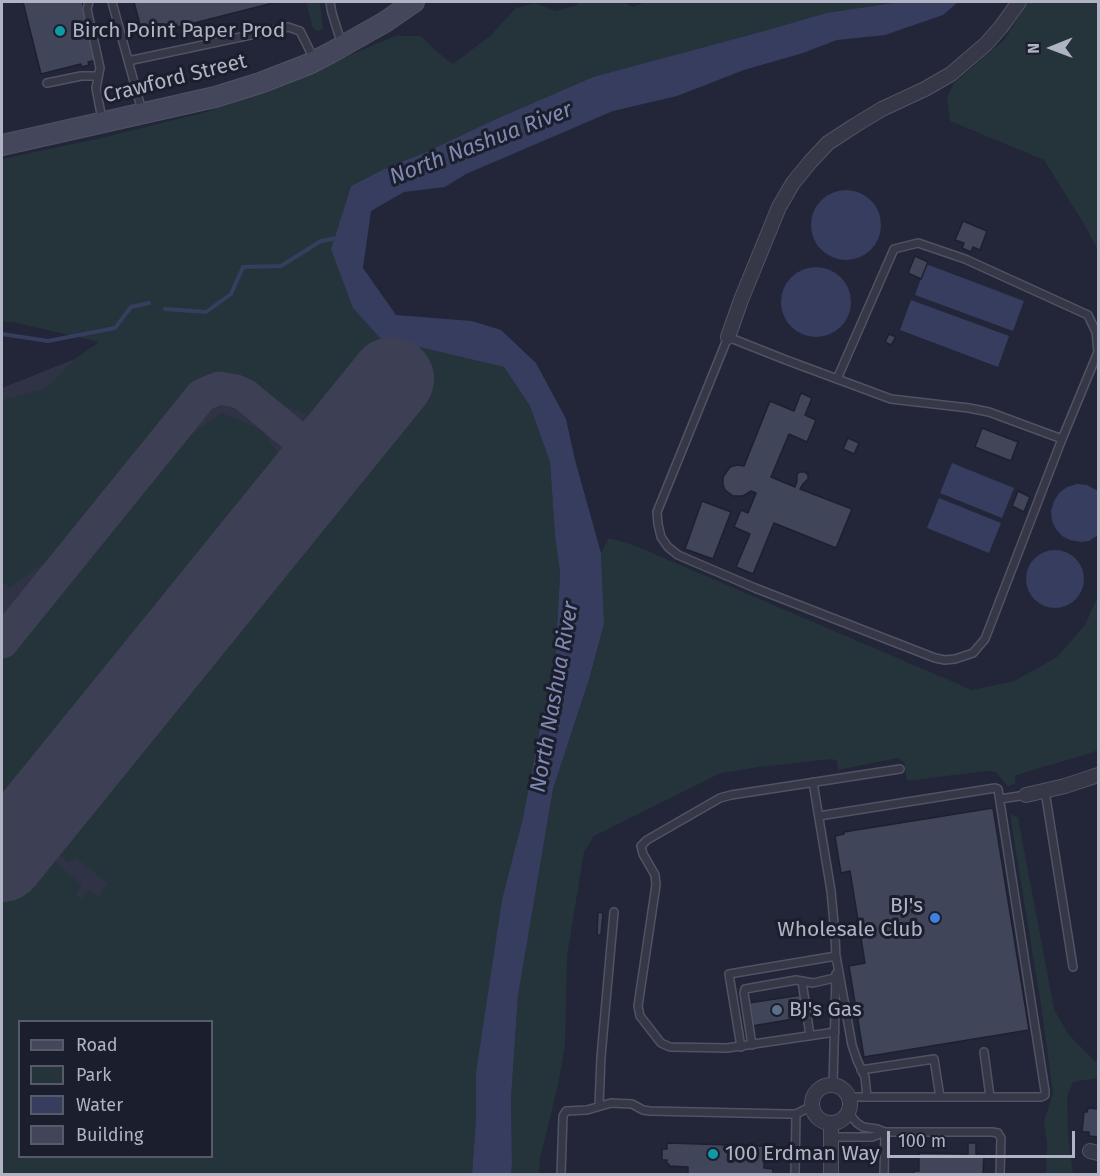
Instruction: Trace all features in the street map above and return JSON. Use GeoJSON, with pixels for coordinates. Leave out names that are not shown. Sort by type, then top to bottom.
{"type":"FeatureCollection","features":[{"type":"Feature","properties":{"kind":"main road","name":"Crawford Street"},"geometry":{"type":"LineString","coordinates":[[2,145],[215,97],[260,83],[315,61],[385,22],[414,2]]}},
{"type":"Feature","properties":{"kind":"street"},"geometry":{"type":"LineString","coordinates":[[728,337],[778,207],[793,183],[811,161],[828,144],[854,126],[951,74],[986,44],[1019,2]]}},
{"type":"Feature","properties":{"kind":"street"},"geometry":{"type":"LineString","coordinates":[[1026,795],[1098,775]]}},
{"type":"Feature","properties":{"kind":"street"},"geometry":{"type":"LineString","coordinates":[[831,1130],[818,1118],[813,1107],[814,1097],[818,1091],[833,1085],[844,1091],[849,1103],[844,1118],[831,1130],[831,1174]]}},
{"type":"Feature","properties":{"kind":"lane"},"geometry":{"type":"LineString","coordinates":[[89,2],[87,9],[100,68],[96,88],[103,122]]}},
{"type":"Feature","properties":{"kind":"lane"},"geometry":{"type":"LineString","coordinates":[[112,2],[142,114]]}},
{"type":"Feature","properties":{"kind":"lane"},"geometry":{"type":"LineString","coordinates":[[330,2],[343,46]]}},
{"type":"Feature","properties":{"kind":"lane"},"geometry":{"type":"LineString","coordinates":[[128,61],[288,27],[300,31],[315,61]]}},
{"type":"Feature","properties":{"kind":"lane"},"geometry":{"type":"LineString","coordinates":[[47,83],[81,76],[98,76]]}},
{"type":"Feature","properties":{"kind":"lane"},"geometry":{"type":"LineString","coordinates":[[837,379],[894,249],[918,243],[965,259],[1088,315],[1096,332],[1098,352],[985,639],[973,653],[966,657],[945,660],[935,658],[689,560],[668,547],[661,537],[657,512],[728,337],[837,379],[891,399],[989,412],[1062,439]]}},
{"type":"Feature","properties":{"kind":"lane"},"geometry":{"type":"LineString","coordinates":[[835,1032],[727,1048],[661,1044],[640,1016],[638,1000],[656,885],[656,875],[643,854],[641,846],[646,840],[720,798],[900,769]]}},
{"type":"Feature","properties":{"kind":"lane"},"geometry":{"type":"LineString","coordinates":[[813,782],[831,891],[838,977],[852,1045],[865,1077],[867,1097]]}},
{"type":"Feature","properties":{"kind":"lane"},"geometry":{"type":"LineString","coordinates":[[819,816],[998,789],[1045,1095],[1041,1097],[867,1097],[849,1103],[850,1115],[856,1123],[885,1132],[998,1133],[1001,1138],[1000,1174]]}},
{"type":"Feature","properties":{"kind":"lane"},"geometry":{"type":"LineString","coordinates":[[1045,791],[1074,967]]}},
{"type":"Feature","properties":{"kind":"lane"},"geometry":{"type":"LineString","coordinates":[[1000,799],[1026,795]]}},
{"type":"Feature","properties":{"kind":"lane"},"geometry":{"type":"LineString","coordinates":[[599,1106],[614,912]]}},
{"type":"Feature","properties":{"kind":"lane"},"geometry":{"type":"LineString","coordinates":[[741,1047],[729,974],[836,956]]}},
{"type":"Feature","properties":{"kind":"lane"},"geometry":{"type":"LineString","coordinates":[[752,1045],[745,989],[796,980],[813,983],[838,977]]}},
{"type":"Feature","properties":{"kind":"lane"},"geometry":{"type":"LineString","coordinates":[[833,1085],[838,977]]}},
{"type":"Feature","properties":{"kind":"lane"},"geometry":{"type":"LineString","coordinates":[[802,981],[810,1036]]}},
{"type":"Feature","properties":{"kind":"lane"},"geometry":{"type":"LineString","coordinates":[[984,1052],[990,1097]]}},
{"type":"Feature","properties":{"kind":"lane"},"geometry":{"type":"LineString","coordinates":[[861,1070],[934,1059],[940,1097]]}},
{"type":"Feature","properties":{"kind":"lane"},"geometry":{"type":"LineString","coordinates":[[561,1174],[563,1113],[569,1110],[583,1111],[611,1103],[628,1104],[646,1110],[796,1114],[813,1107]]}},
{"type":"Feature","properties":{"kind":"lane"},"geometry":{"type":"LineString","coordinates":[[795,1174],[796,1114]]}},
{"type":"Feature","properties":{"kind":"lane"},"geometry":{"type":"LineString","coordinates":[[831,1130],[872,1137],[885,1132]]}},
{"type":"Feature","properties":{"kind":"lane"},"geometry":{"type":"LineString","coordinates":[[884,1174],[885,1132]]}},
{"type":"Feature","properties":{"kind":"shaded area"},"geometry":{"type":"Polygon","coordinates":[[[314,268],[412,386],[426,440],[137,893],[2,1035],[2,388],[175,319],[314,268]]]}},
{"type":"Feature","properties":{"kind":"green space"},"geometry":{"type":"Polygon","coordinates":[[[306,2],[320,2],[323,29],[317,31],[313,28],[306,2]]]}},
{"type":"Feature","properties":{"kind":"green space"},"geometry":{"type":"Polygon","coordinates":[[[579,2],[624,2],[633,7],[645,2],[899,2],[826,13],[593,77],[388,167],[351,186],[331,249],[382,340],[504,367],[530,406],[550,462],[560,573],[555,666],[541,723],[476,1073],[472,1174],[2,1174],[2,905],[44,852],[82,885],[75,894],[81,899],[89,890],[98,897],[107,883],[75,857],[69,863],[49,846],[416,395],[370,359],[320,421],[274,401],[233,379],[224,377],[204,382],[189,393],[49,559],[11,587],[2,583],[2,400],[44,389],[75,359],[99,342],[2,321],[2,159],[206,112],[395,36],[421,36],[453,64],[490,36],[516,8],[535,3],[556,11],[577,5],[579,2]]]}},
{"type":"Feature","properties":{"kind":"green space"},"geometry":{"type":"Polygon","coordinates":[[[1028,2],[1098,2],[1098,250],[1044,160],[950,121],[947,98],[954,83],[1005,39],[1028,2]]]}},
{"type":"Feature","properties":{"kind":"green space"},"geometry":{"type":"Polygon","coordinates":[[[221,413],[262,430],[285,464],[2,814],[2,658],[115,519],[187,437],[221,413]]]}},
{"type":"Feature","properties":{"kind":"green space"},"geometry":{"type":"Polygon","coordinates":[[[609,538],[631,544],[972,690],[1014,681],[1057,657],[1085,625],[1098,596],[1098,750],[1015,776],[1015,783],[1008,787],[996,772],[986,771],[907,781],[904,762],[897,758],[838,770],[837,761],[832,759],[721,773],[594,836],[584,852],[567,956],[565,1046],[540,1159],[539,1174],[511,1174],[511,1099],[518,996],[553,789],[589,681],[604,624],[601,553],[609,538]]]}},
{"type":"Feature","properties":{"kind":"green space"},"geometry":{"type":"Polygon","coordinates":[[[1011,814],[1018,818],[1054,1009],[1068,1034],[1096,1062],[1098,1060],[1098,1078],[1073,1082],[1067,1097],[1068,1134],[1073,1174],[1046,1174],[1047,1143],[1044,1121],[1053,1093],[1011,814]]]}},
{"type":"Feature","properties":{"kind":"water","name":"North Nashua River"},"geometry":{"type":"Polygon","coordinates":[[[899,2],[958,2],[943,15],[885,35],[837,40],[803,53],[744,70],[677,96],[613,111],[466,174],[445,187],[404,192],[371,211],[363,268],[396,315],[472,321],[501,330],[536,363],[566,419],[601,553],[604,624],[589,680],[553,789],[518,996],[511,1099],[511,1174],[472,1174],[476,1073],[502,900],[523,818],[541,723],[555,666],[560,573],[550,462],[530,406],[504,367],[382,340],[353,308],[331,249],[351,186],[388,167],[593,77],[826,13],[899,2]]]}},
{"type":"Feature","properties":{"kind":"water"},"geometry":{"type":"Polygon","coordinates":[[[846,190],[859,193],[871,200],[878,212],[881,225],[878,238],[871,250],[859,257],[846,260],[833,257],[821,250],[814,238],[811,225],[814,212],[821,200],[833,193],[846,190]]]}},
{"type":"Feature","properties":{"kind":"water"},"geometry":{"type":"Polygon","coordinates":[[[926,264],[1024,301],[1013,331],[915,295],[926,264]]]}},
{"type":"Feature","properties":{"kind":"water"},"geometry":{"type":"Polygon","coordinates":[[[816,267],[829,270],[841,277],[848,289],[851,302],[848,315],[841,327],[829,334],[816,337],[803,334],[791,327],[784,315],[781,302],[784,289],[791,277],[803,270],[816,267]]]}},
{"type":"Feature","properties":{"kind":"water"},"geometry":{"type":"Polygon","coordinates":[[[911,300],[1009,336],[998,367],[900,330],[911,300]]]}},
{"type":"Feature","properties":{"kind":"water"},"geometry":{"type":"Polygon","coordinates":[[[952,463],[1014,488],[1002,518],[940,493],[952,463]]]}},
{"type":"Feature","properties":{"kind":"water"},"geometry":{"type":"Polygon","coordinates":[[[1077,484],[1087,485],[1098,491],[1098,535],[1089,541],[1080,542],[1062,536],[1052,521],[1051,511],[1059,493],[1077,484]]]}},
{"type":"Feature","properties":{"kind":"water"},"geometry":{"type":"Polygon","coordinates":[[[939,498],[1001,523],[989,553],[927,528],[939,498]]]}},
{"type":"Feature","properties":{"kind":"water"},"geometry":{"type":"Polygon","coordinates":[[[1055,550],[1071,555],[1079,563],[1084,579],[1079,595],[1071,603],[1055,608],[1039,603],[1031,595],[1026,579],[1031,563],[1039,555],[1055,550]]]}},
{"type":"Feature","properties":{"kind":"building","name":"Birch Point Paper Prod"},"geometry":{"type":"Polygon","coordinates":[[[23,2],[82,2],[97,60],[88,62],[89,65],[82,67],[81,64],[41,74],[23,2]]]}},
{"type":"Feature","properties":{"kind":"building"},"geometry":{"type":"Polygon","coordinates":[[[134,2],[277,2],[143,36],[134,2]]]}},
{"type":"Feature","properties":{"kind":"building"},"geometry":{"type":"Polygon","coordinates":[[[963,221],[987,231],[980,250],[973,247],[971,252],[962,248],[964,243],[955,240],[963,221]]]}},
{"type":"Feature","properties":{"kind":"building"},"geometry":{"type":"Polygon","coordinates":[[[915,256],[928,262],[921,279],[908,273],[915,256]]]}},
{"type":"Feature","properties":{"kind":"building"},"geometry":{"type":"Polygon","coordinates":[[[889,334],[896,337],[891,345],[885,342],[889,334]]]}},
{"type":"Feature","properties":{"kind":"building"},"geometry":{"type":"Polygon","coordinates":[[[801,393],[812,398],[805,415],[816,420],[807,442],[789,434],[771,477],[795,487],[797,474],[805,472],[808,479],[800,489],[852,509],[836,548],[774,523],[753,574],[736,567],[750,534],[734,527],[741,510],[748,513],[756,493],[751,491],[743,496],[733,496],[725,490],[723,477],[730,467],[744,466],[770,401],[794,411],[801,393]]]}},
{"type":"Feature","properties":{"kind":"building"},"geometry":{"type":"Polygon","coordinates":[[[982,428],[1018,442],[1011,461],[975,447],[982,428]]]}},
{"type":"Feature","properties":{"kind":"building"},"geometry":{"type":"Polygon","coordinates":[[[848,438],[859,443],[854,454],[843,449],[848,438]]]}},
{"type":"Feature","properties":{"kind":"building"},"geometry":{"type":"Polygon","coordinates":[[[1018,491],[1030,497],[1024,512],[1012,506],[1018,491]]]}},
{"type":"Feature","properties":{"kind":"building"},"geometry":{"type":"Polygon","coordinates":[[[702,501],[731,512],[713,559],[685,549],[702,501]]]}},
{"type":"Feature","properties":{"kind":"building","name":"BJ's Wholesale Club"},"geometry":{"type":"Polygon","coordinates":[[[993,808],[1029,1030],[864,1057],[849,966],[865,963],[850,871],[841,873],[835,836],[844,834],[844,832],[993,808]]]}},
{"type":"Feature","properties":{"kind":"building"},"geometry":{"type":"Polygon","coordinates":[[[598,912],[603,913],[601,935],[597,935],[598,912]]]}},
{"type":"Feature","properties":{"kind":"building","name":"BJ's Gas"},"geometry":{"type":"Polygon","coordinates":[[[801,995],[805,1017],[752,1026],[749,1003],[801,995]]]}},
{"type":"Feature","properties":{"kind":"building"},"geometry":{"type":"Polygon","coordinates":[[[1088,1108],[1098,1109],[1098,1137],[1089,1136],[1089,1132],[1082,1132],[1084,1112],[1087,1112],[1088,1108]]]}},
{"type":"Feature","properties":{"kind":"building","name":"100 Erdman Way"},"geometry":{"type":"Polygon","coordinates":[[[667,1143],[764,1146],[764,1168],[773,1169],[773,1174],[688,1174],[688,1167],[669,1166],[667,1160],[662,1160],[662,1149],[667,1149],[667,1143]]]}},
{"type":"Feature","properties":{"kind":"building"},"geometry":{"type":"Polygon","coordinates":[[[968,1143],[976,1143],[976,1154],[984,1154],[983,1174],[914,1174],[914,1171],[919,1171],[919,1153],[968,1154],[968,1143]]]}},
{"type":"Feature","properties":{"kind":"waterway"},"geometry":{"type":"LineString","coordinates":[[165,309],[206,312],[231,294],[243,267],[281,266],[321,241],[337,238]]}},
{"type":"Feature","properties":{"kind":"waterway"},"geometry":{"type":"LineString","coordinates":[[2,334],[48,341],[115,328],[131,307],[149,303]]}},
{"type":"Feature","properties":{"kind":"taxiway"},"geometry":{"type":"LineString","coordinates":[[2,642],[202,395],[219,388],[245,395],[298,439],[305,447],[309,469],[300,491]]}},
{"type":"Feature","properties":{"kind":"runway"},"geometry":{"type":"LineString","coordinates":[[2,860],[392,379]]}},
{"type":"Feature","properties":{"kind":"place","name":"Birch Point Paper Prod"},"geometry":{"type":"Point","coordinates":[60,31]}},
{"type":"Feature","properties":{"kind":"place","name":"BJ's Wholesale Club"},"geometry":{"type":"Point","coordinates":[935,918]}},
{"type":"Feature","properties":{"kind":"place","name":"BJ's Gas"},"geometry":{"type":"Point","coordinates":[777,1010]}},
{"type":"Feature","properties":{"kind":"place","name":"100 Erdman Way"},"geometry":{"type":"Point","coordinates":[713,1154]}}]}
